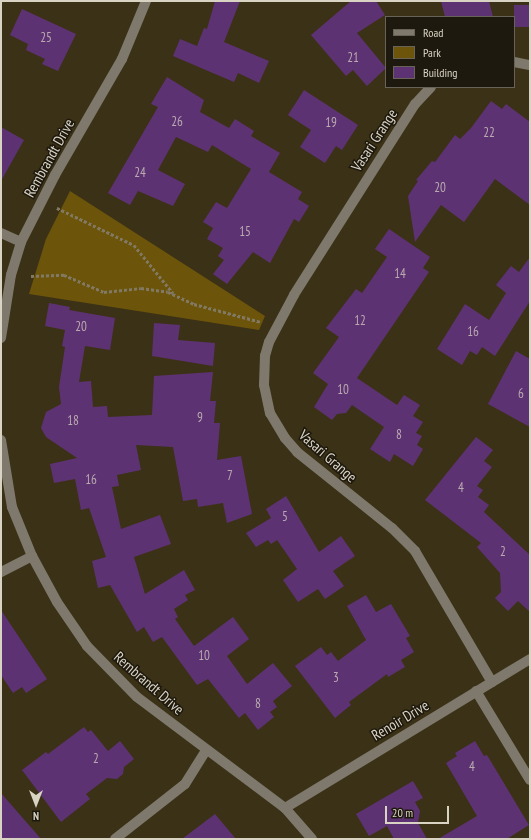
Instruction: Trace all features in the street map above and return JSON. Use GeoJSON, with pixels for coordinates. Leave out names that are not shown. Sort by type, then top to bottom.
{"type":"FeatureCollection","features":[{"type":"Feature","properties":{"kind":"street","name":"Rembrandt Drive"},"geometry":{"type":"LineString","coordinates":[[1,338],[11,275],[21,242],[55,175],[120,64],[135,34],[146,1]]}},
{"type":"Feature","properties":{"kind":"street"},"geometry":{"type":"LineString","coordinates":[[515,62],[530,65]]}},
{"type":"Feature","properties":{"kind":"street","name":"Vasari Grange"},"geometry":{"type":"LineString","coordinates":[[430,88],[415,104],[276,328],[265,356],[264,385],[270,413],[285,438],[327,477],[392,528],[415,551],[492,682]]}},
{"type":"Feature","properties":{"kind":"street"},"geometry":{"type":"LineString","coordinates":[[1,233],[21,242]]}},
{"type":"Feature","properties":{"kind":"street","name":"Rembrandt Drive"},"geometry":{"type":"LineString","coordinates":[[1,440],[12,508],[32,556],[57,602],[88,646],[110,672],[137,697],[285,808],[312,839]]}},
{"type":"Feature","properties":{"kind":"street"},"geometry":{"type":"LineString","coordinates":[[1,572],[32,556]]}},
{"type":"Feature","properties":{"kind":"street","name":"Renoir Drive"},"geometry":{"type":"LineString","coordinates":[[285,808],[476,691],[530,660]]}},
{"type":"Feature","properties":{"kind":"street"},"geometry":{"type":"LineString","coordinates":[[476,691],[530,780]]}},
{"type":"Feature","properties":{"kind":"street"},"geometry":{"type":"LineString","coordinates":[[116,839],[185,784],[206,750]]}},
{"type":"Feature","properties":{"kind":"path"},"geometry":{"type":"LineString","coordinates":[[57,208],[134,245],[174,294]]}},
{"type":"Feature","properties":{"kind":"path"},"geometry":{"type":"LineString","coordinates":[[31,276],[64,275],[98,291],[141,288],[174,294],[194,304],[241,315],[276,328]]}},
{"type":"Feature","properties":{"kind":"green space"},"geometry":{"type":"Polygon","coordinates":[[[70,191],[265,316],[259,330],[29,294],[46,239],[70,191]]]}},
{"type":"Feature","properties":{"kind":"building"},"geometry":{"type":"Polygon","coordinates":[[[215,1],[240,1],[224,42],[269,61],[259,83],[238,73],[234,82],[173,56],[180,39],[197,46],[204,28],[207,29],[215,1]]]}},
{"type":"Feature","properties":{"kind":"building"},"geometry":{"type":"Polygon","coordinates":[[[351,1],[376,1],[385,15],[357,33],[385,67],[385,69],[367,86],[353,70],[346,76],[311,35],[351,1]]]}},
{"type":"Feature","properties":{"kind":"building"},"geometry":{"type":"Polygon","coordinates":[[[441,1],[489,1],[493,16],[445,16],[441,1]]]}},
{"type":"Feature","properties":{"kind":"building"},"geometry":{"type":"Polygon","coordinates":[[[514,5],[530,5],[530,27],[515,27],[514,5]]]}},
{"type":"Feature","properties":{"kind":"building"},"geometry":{"type":"Polygon","coordinates":[[[22,9],[76,34],[58,71],[42,64],[45,59],[26,50],[28,44],[10,35],[22,9]]]}},
{"type":"Feature","properties":{"kind":"building"},"geometry":{"type":"Polygon","coordinates":[[[167,77],[204,100],[200,112],[229,128],[235,119],[254,131],[251,136],[280,153],[269,172],[302,192],[298,199],[309,206],[299,222],[294,219],[270,263],[253,252],[227,284],[213,274],[224,260],[218,256],[223,248],[207,239],[213,228],[203,222],[216,202],[227,208],[251,169],[212,145],[208,152],[176,137],[158,170],[185,184],[173,206],[138,191],[130,205],[108,193],[158,107],[151,104],[167,77]]]}},
{"type":"Feature","properties":{"kind":"building"},"geometry":{"type":"Polygon","coordinates":[[[304,90],[358,125],[342,150],[336,146],[325,163],[300,147],[311,130],[288,115],[304,90]]]}},
{"type":"Feature","properties":{"kind":"building"},"geometry":{"type":"Polygon","coordinates":[[[491,101],[502,109],[506,104],[530,122],[530,205],[495,179],[464,222],[441,205],[415,242],[408,196],[418,181],[416,180],[432,161],[435,162],[455,135],[460,139],[471,128],[491,101]]]}},
{"type":"Feature","properties":{"kind":"building"},"geometry":{"type":"Polygon","coordinates":[[[1,127],[24,140],[1,181],[1,127]]]}},
{"type":"Feature","properties":{"kind":"building"},"geometry":{"type":"Polygon","coordinates":[[[389,229],[430,257],[423,268],[429,272],[357,378],[397,405],[404,395],[420,405],[413,416],[423,422],[416,433],[422,436],[417,445],[423,449],[413,466],[394,454],[390,462],[370,449],[384,427],[352,405],[346,413],[337,414],[332,420],[314,407],[328,384],[313,373],[339,337],[326,328],[356,289],[362,293],[387,257],[375,249],[389,229]]]}},
{"type":"Feature","properties":{"kind":"building"},"geometry":{"type":"Polygon","coordinates":[[[530,257],[530,301],[495,356],[482,347],[477,355],[470,351],[462,365],[437,349],[465,304],[489,320],[506,293],[496,285],[511,266],[519,272],[530,257]]]}},
{"type":"Feature","properties":{"kind":"building"},"geometry":{"type":"Polygon","coordinates":[[[49,303],[70,307],[69,310],[115,318],[110,350],[85,346],[79,382],[91,381],[93,407],[107,406],[108,417],[152,415],[154,376],[213,372],[210,401],[216,401],[214,423],[220,423],[217,460],[241,456],[252,514],[227,523],[223,503],[198,507],[197,499],[183,501],[173,447],[136,445],[141,470],[117,475],[119,486],[112,487],[121,529],[160,515],[171,544],[134,557],[145,594],[184,570],[195,590],[185,595],[188,600],[174,609],[178,617],[175,619],[194,646],[233,617],[249,639],[227,656],[247,684],[273,663],[292,686],[273,701],[277,707],[270,712],[274,717],[258,730],[245,713],[239,718],[208,679],[197,685],[162,637],[153,642],[144,627],[137,632],[110,585],[98,588],[92,561],[106,557],[89,508],[81,510],[75,479],[54,483],[50,464],[77,458],[46,437],[41,428],[46,412],[61,404],[59,387],[65,347],[62,346],[65,330],[45,326],[49,303]]]}},
{"type":"Feature","properties":{"kind":"building"},"geometry":{"type":"Polygon","coordinates":[[[154,323],[180,325],[178,340],[215,343],[213,366],[152,356],[154,323]]]}},
{"type":"Feature","properties":{"kind":"building"},"geometry":{"type":"Polygon","coordinates":[[[516,351],[530,359],[530,427],[488,404],[516,351]]]}},
{"type":"Feature","properties":{"kind":"building"},"geometry":{"type":"Polygon","coordinates":[[[476,437],[493,450],[484,461],[492,467],[477,486],[483,490],[478,497],[489,505],[484,512],[530,555],[530,612],[518,601],[508,611],[495,598],[501,592],[500,573],[477,547],[481,543],[425,500],[476,437]]]}},
{"type":"Feature","properties":{"kind":"building"},"geometry":{"type":"Polygon","coordinates":[[[286,496],[319,552],[341,536],[355,556],[333,571],[344,586],[325,599],[318,589],[298,602],[283,580],[297,569],[277,540],[271,544],[268,540],[256,547],[246,533],[271,518],[266,509],[286,496]]]}},
{"type":"Feature","properties":{"kind":"building"},"geometry":{"type":"Polygon","coordinates":[[[366,595],[376,612],[391,604],[410,636],[406,638],[414,652],[401,660],[405,667],[388,677],[387,674],[349,702],[351,705],[335,718],[295,666],[321,647],[327,655],[331,652],[338,661],[366,640],[347,606],[366,595]]]}},
{"type":"Feature","properties":{"kind":"building"},"geometry":{"type":"Polygon","coordinates":[[[1,610],[47,679],[26,693],[22,687],[13,693],[1,675],[1,610]]]}},
{"type":"Feature","properties":{"kind":"building"},"geometry":{"type":"Polygon","coordinates":[[[84,727],[88,732],[91,730],[108,751],[120,741],[134,759],[124,767],[123,774],[117,779],[107,778],[86,794],[90,799],[61,822],[22,770],[46,752],[48,754],[84,727]]]}},
{"type":"Feature","properties":{"kind":"building"},"geometry":{"type":"Polygon","coordinates":[[[475,741],[484,756],[487,755],[529,825],[507,839],[438,839],[477,816],[446,763],[457,756],[455,753],[475,741]]]}},
{"type":"Feature","properties":{"kind":"building"},"geometry":{"type":"Polygon","coordinates":[[[413,781],[423,798],[415,802],[420,811],[418,823],[427,839],[394,839],[387,826],[369,836],[356,814],[413,781]]]}},
{"type":"Feature","properties":{"kind":"building"},"geometry":{"type":"Polygon","coordinates":[[[1,793],[41,839],[1,839],[1,793]]]}},
{"type":"Feature","properties":{"kind":"building"},"geometry":{"type":"Polygon","coordinates":[[[215,814],[236,839],[182,839],[215,814]]]}}]}
